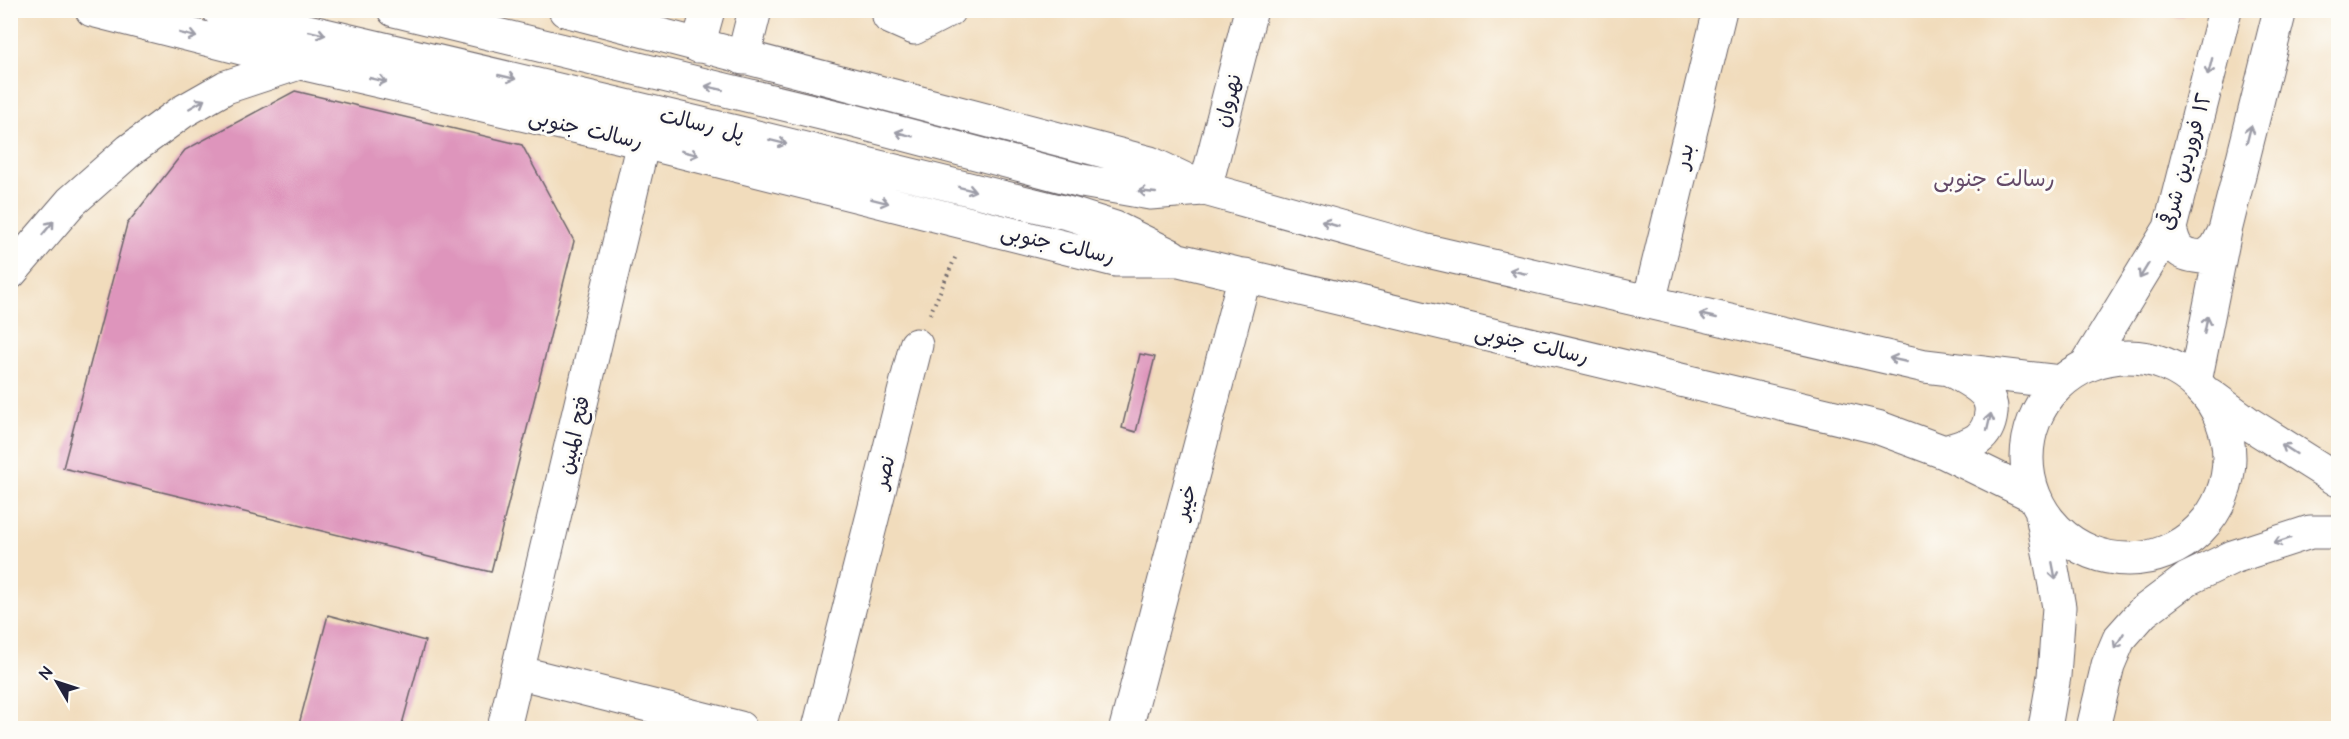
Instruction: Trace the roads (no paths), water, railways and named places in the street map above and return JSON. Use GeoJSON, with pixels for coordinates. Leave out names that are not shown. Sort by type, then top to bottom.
{"type":"FeatureCollection","features":[{"type":"Feature","properties":{"kind":"main road","name":"پل رسالت"},"geometry":{"type":"LineString","coordinates":[[219,10],[1071,214],[1115,228],[1179,260]]}},
{"type":"Feature","properties":{"kind":"main road","name":"پل رسالت"},"geometry":{"type":"LineString","coordinates":[[394,10],[854,121],[1082,181],[1150,193],[1205,189]]}},
{"type":"Feature","properties":{"kind":"main road"},"geometry":{"type":"LineString","coordinates":[[565,10],[1150,163],[1205,189],[1423,250],[1925,366],[2060,382]]}},
{"type":"Feature","properties":{"kind":"main road"},"geometry":{"type":"LineString","coordinates":[[698,46],[708,10]]}},
{"type":"Feature","properties":{"kind":"main road"},"geometry":{"type":"LineString","coordinates":[[743,58],[755,10]]}},
{"type":"Feature","properties":{"kind":"main road"},"geometry":{"type":"LineString","coordinates":[[889,10],[889,17],[914,28],[949,10]]}},
{"type":"Feature","properties":{"kind":"main road","name":"نهروان"},"geometry":{"type":"LineString","coordinates":[[1205,189],[1251,10]]}},
{"type":"Feature","properties":{"kind":"main road","name":"بدر"},"geometry":{"type":"LineString","coordinates":[[1649,302],[1720,10]]}},
{"type":"Feature","properties":{"kind":"main road","name":"١٢ فروردین شرقی"},"geometry":{"type":"LineString","coordinates":[[2087,364],[2170,228],[2225,10]]}},
{"type":"Feature","properties":{"kind":"main road"},"geometry":{"type":"LineString","coordinates":[[2037,504],[2064,538],[2093,554],[2126,560],[2159,555],[2189,540],[2212,516],[2226,486],[2230,452],[2223,420],[2200,386],[2225,231],[2280,10]]}},
{"type":"Feature","properties":{"kind":"main road","name":"رسالت جنوبی"},"geometry":{"type":"LineString","coordinates":[[102,14],[301,63],[643,142],[1115,260],[1179,260],[1877,427],[1944,452],[2037,504]]}},
{"type":"Feature","properties":{"kind":"main road"},"geometry":{"type":"LineString","coordinates":[[10,273],[71,202],[139,143],[182,112],[226,87],[301,63]]}},
{"type":"Feature","properties":{"kind":"main road","name":"فتح المبین"},"geometry":{"type":"LineString","coordinates":[[504,729],[643,142]]}},
{"type":"Feature","properties":{"kind":"main road"},"geometry":{"type":"LineString","coordinates":[[2170,228],[2174,245],[2187,257],[2205,257],[2216,248],[2225,231]]}},
{"type":"Feature","properties":{"kind":"main road","name":"خیبر"},"geometry":{"type":"LineString","coordinates":[[1126,729],[1245,275]]}},
{"type":"Feature","properties":{"kind":"main road","name":"نصر"},"geometry":{"type":"LineString","coordinates":[[819,729],[916,345]]}},
{"type":"Feature","properties":{"kind":"main road"},"geometry":{"type":"LineString","coordinates":[[2045,729],[2054,676],[2059,607],[2037,504],[2026,465],[2029,434],[2040,405],[2060,382],[2087,364],[2119,356],[2151,358],[2181,370],[2251,424],[2338,480]]}},
{"type":"Feature","properties":{"kind":"main road"},"geometry":{"type":"LineString","coordinates":[[1944,452],[1971,445],[1986,433],[1991,408],[1986,393],[1949,369]]}},
{"type":"Feature","properties":{"kind":"main road"},"geometry":{"type":"LineString","coordinates":[[2093,729],[2108,665],[2119,639],[2143,612],[2187,579],[2233,557],[2310,532],[2338,532]]}},
{"type":"Feature","properties":{"kind":"main road"},"geometry":{"type":"LineString","coordinates":[[517,672],[740,729]]}},
{"type":"Feature","properties":{"kind":"district","name":"رسالت جنوبی"},"geometry":{"type":"Point","coordinates":[1994,178]}}]}
